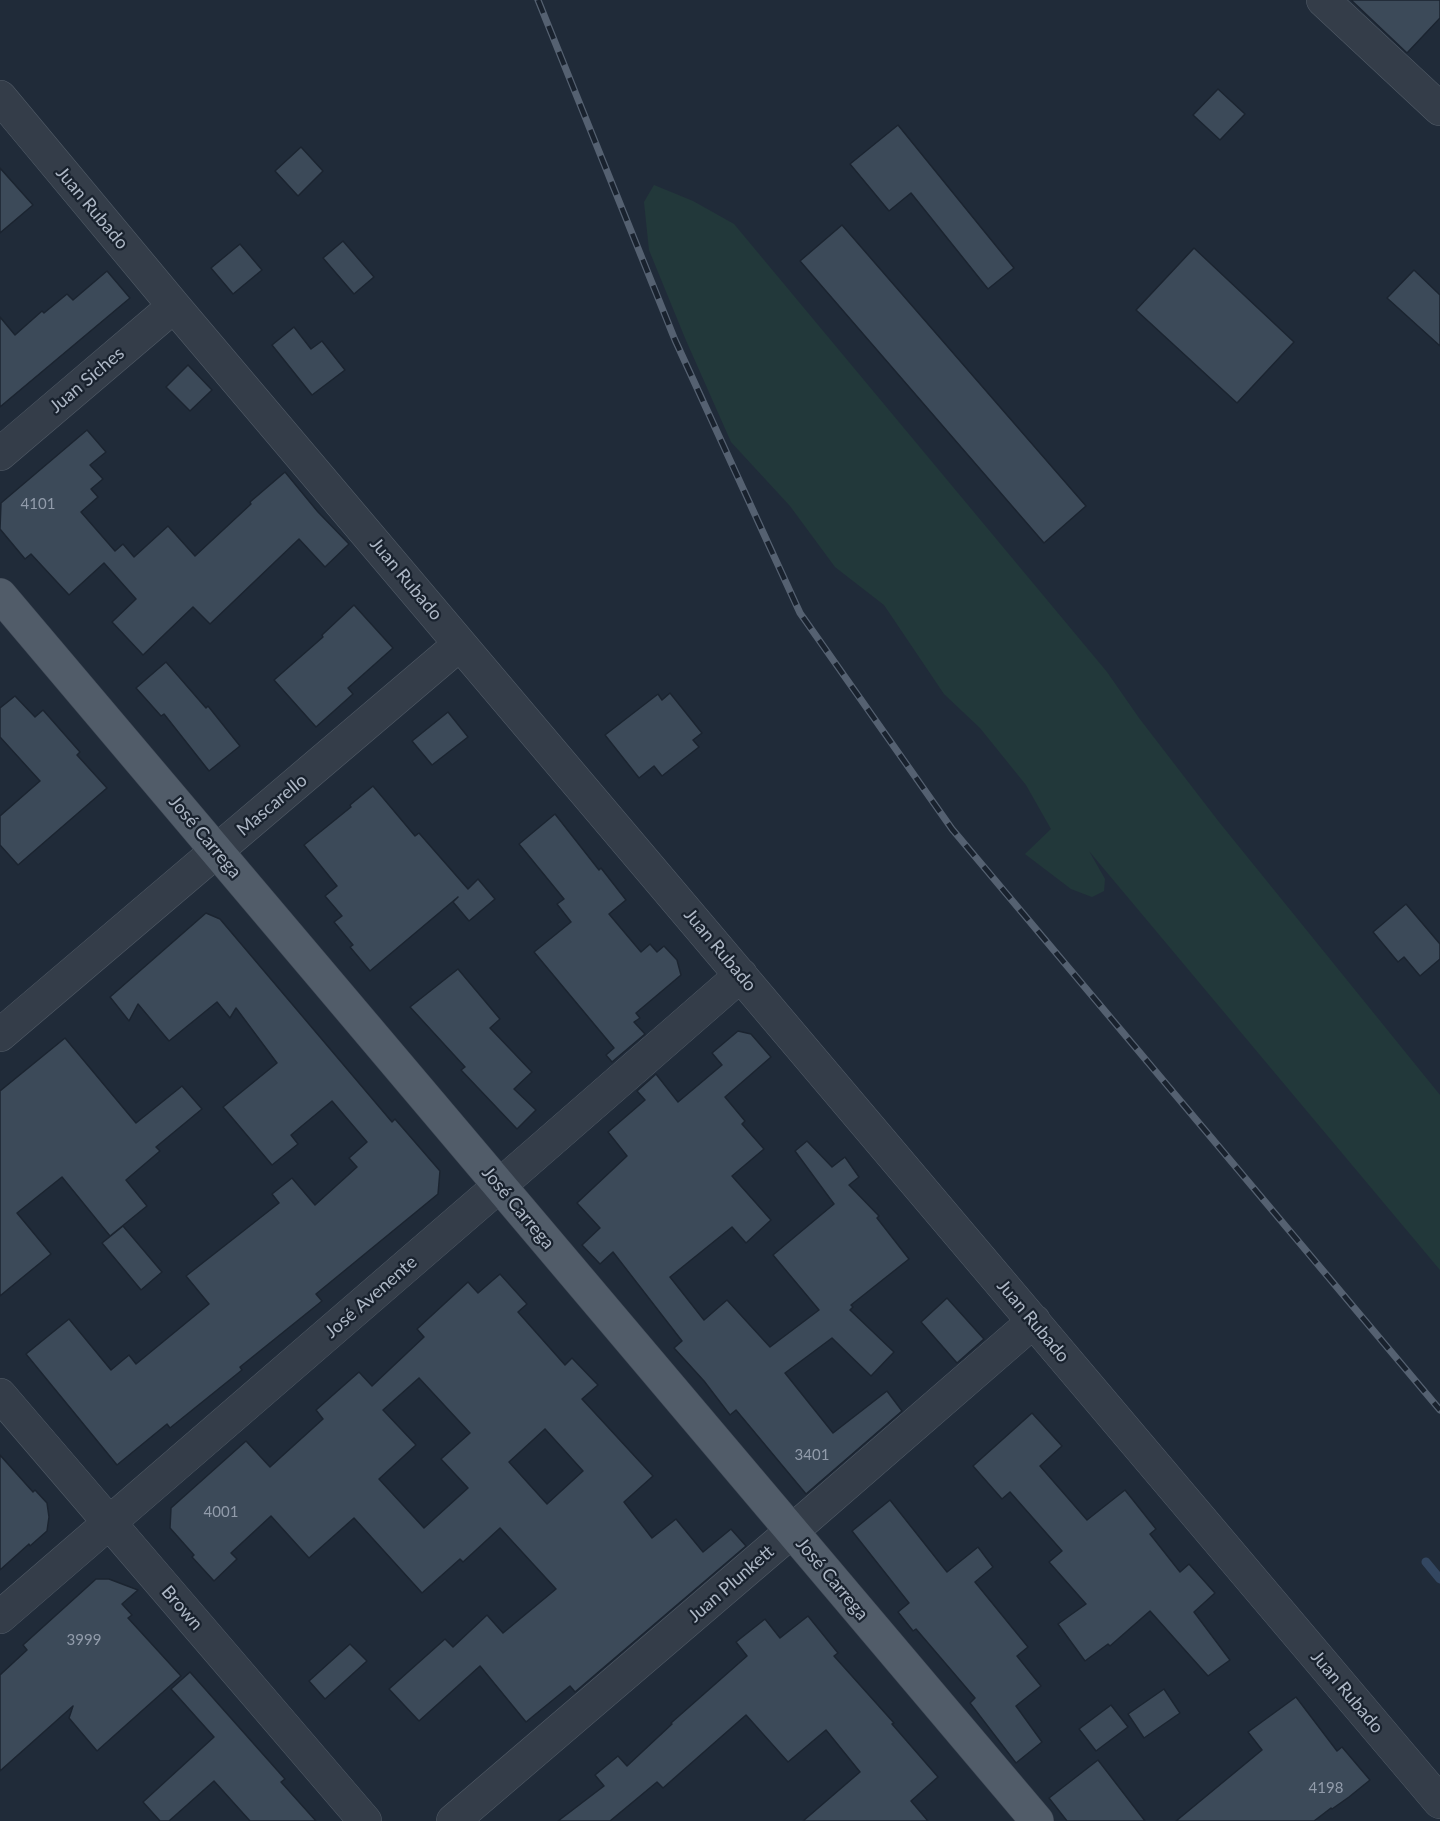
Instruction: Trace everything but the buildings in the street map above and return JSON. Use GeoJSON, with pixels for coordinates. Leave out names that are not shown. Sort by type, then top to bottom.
{"type":"FeatureCollection","features":[{"type":"Feature","properties":{"kind":"main road","name":"José Carrega"},"geometry":{"type":"LineString","coordinates":[[0,595],[1037,1821]]}},
{"type":"Feature","properties":{"kind":"street"},"geometry":{"type":"LineString","coordinates":[[1323,0],[1440,110]]}},
{"type":"Feature","properties":{"kind":"street","name":"Juan Rubado"},"geometry":{"type":"LineString","coordinates":[[0,97],[174,306],[1440,1802]]}},
{"type":"Feature","properties":{"kind":"street","name":"Juan Siches"},"geometry":{"type":"LineString","coordinates":[[0,454],[174,306]]}},
{"type":"Feature","properties":{"kind":"street","name":"Mascarello"},"geometry":{"type":"LineString","coordinates":[[0,1035],[460,644]]}},
{"type":"Feature","properties":{"kind":"street","name":"José Avenente"},"geometry":{"type":"LineString","coordinates":[[0,1617],[741,975]]}},
{"type":"Feature","properties":{"kind":"street","name":"Juan Plunkett"},"geometry":{"type":"LineString","coordinates":[[453,1821],[1034,1321]]}},
{"type":"Feature","properties":{"kind":"street","name":"Brown"},"geometry":{"type":"LineString","coordinates":[[0,1395],[365,1821]]}},
{"type":"Feature","properties":{"kind":"green space"},"geometry":{"type":"Polygon","coordinates":[[[654,185],[693,201],[734,224],[1107,672],[1139,718],[1219,822],[1440,1095],[1440,1270],[1089,851],[1105,879],[1104,891],[1092,897],[1071,889],[1025,854],[1051,829],[1026,785],[980,728],[944,694],[884,605],[835,567],[790,506],[731,442],[649,250],[644,202],[654,185]]]}},
{"type":"Feature","properties":{"kind":"waterway"},"geometry":{"type":"LineString","coordinates":[[1426,1562],[1440,1579]]}},
{"type":"Feature","properties":{"kind":"railway"},"geometry":{"type":"LineString","coordinates":[[538,0],[675,340],[800,613],[952,829],[1440,1410]]}}]}
